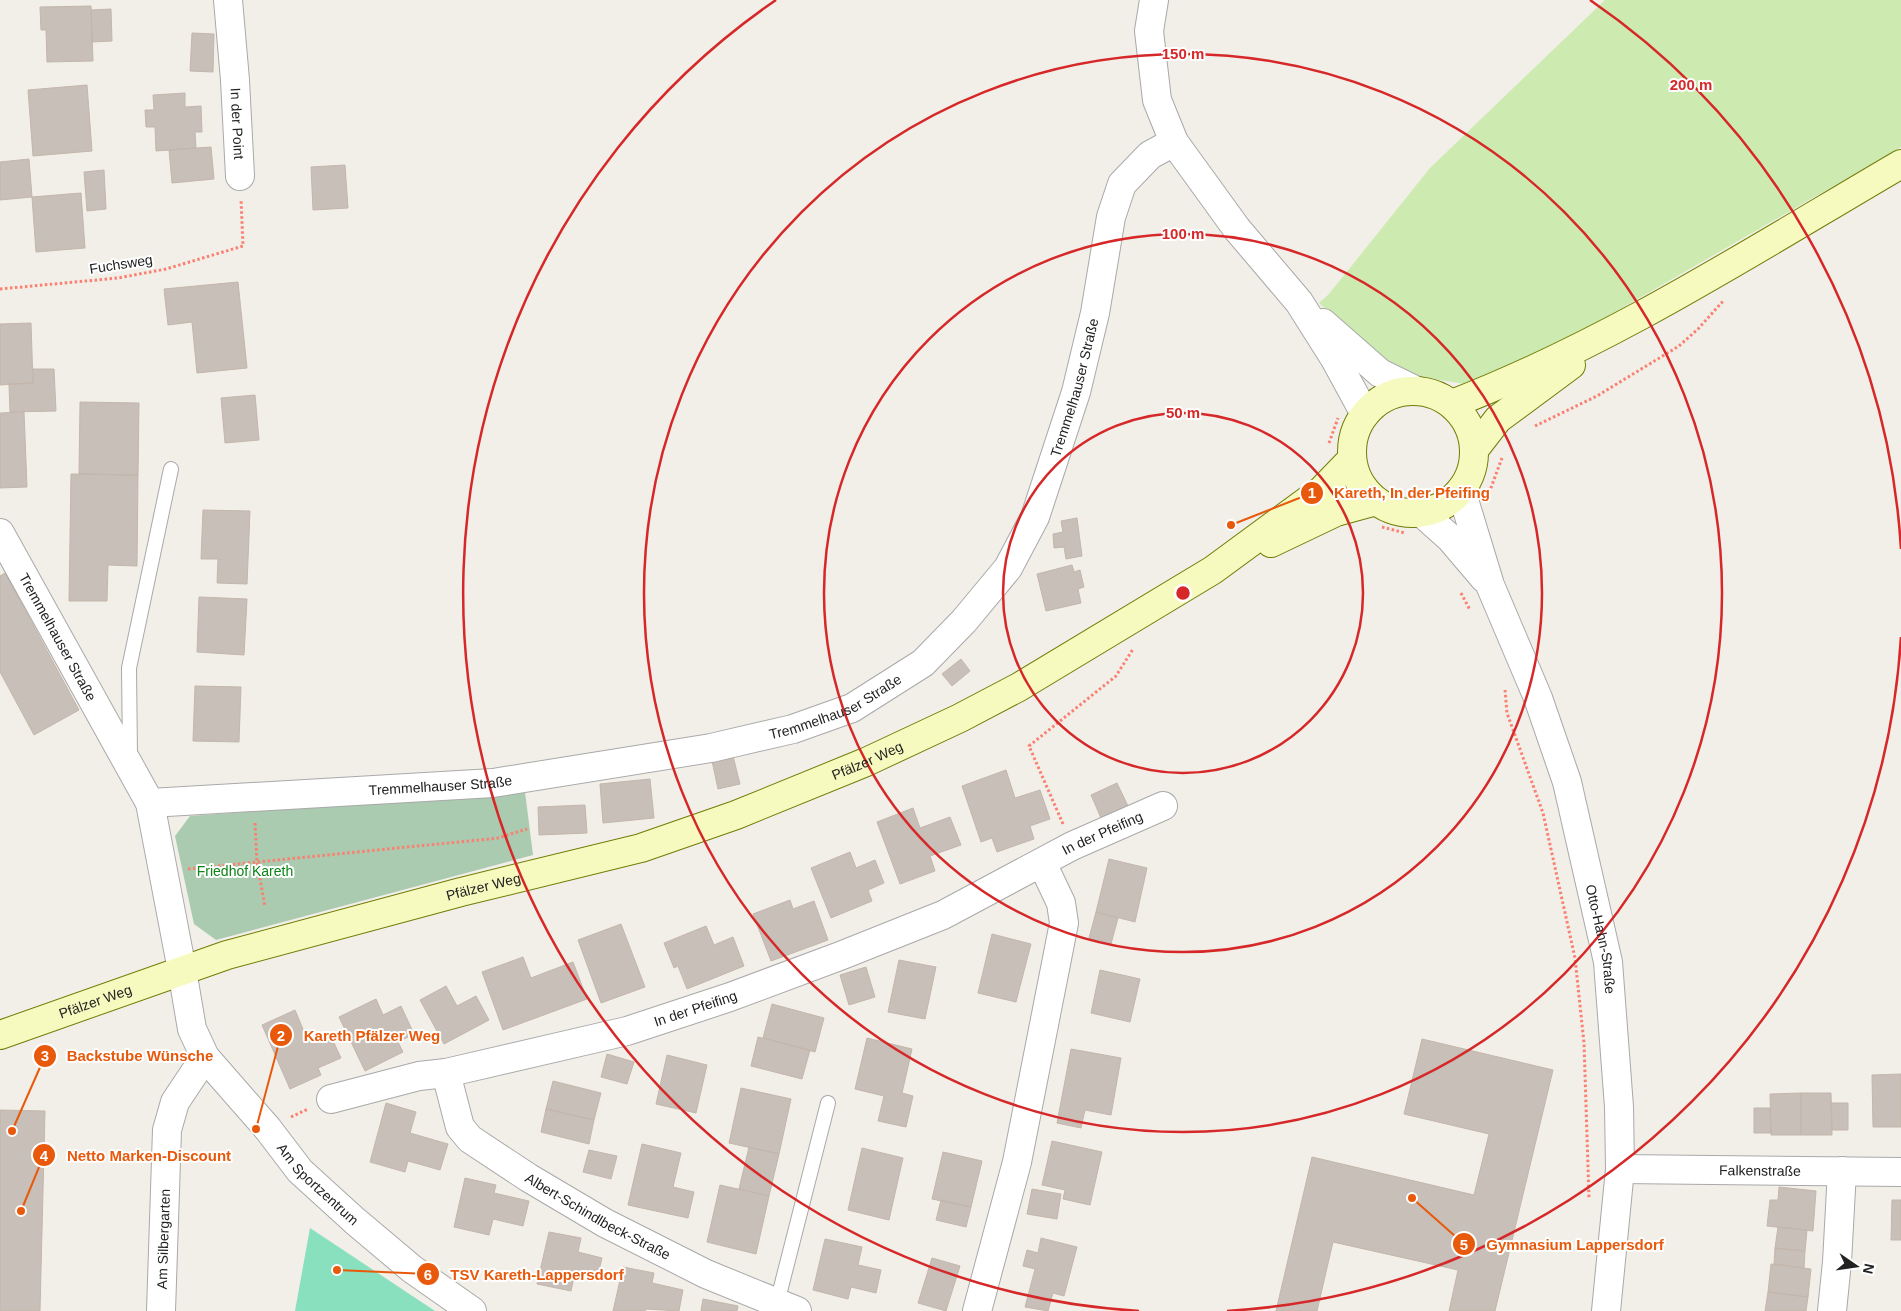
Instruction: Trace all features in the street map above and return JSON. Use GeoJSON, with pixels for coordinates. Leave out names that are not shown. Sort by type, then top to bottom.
{"type":"FeatureCollection","features":[{"type":"Feature","properties":{"kind":"street","name":"In der Point"},"geometry":{"type":"LineString","coordinates":[[228,0],[236,80],[240,176]]}},
{"type":"Feature","properties":{"kind":"street"},"geometry":{"type":"LineString","coordinates":[[1154,0],[1149,31],[1157,100],[1174,142],[1236,230],[1299,302],[1380,373],[1417,391],[1435,395],[1452,404],[1463,417],[1471,432],[1474,450],[1473,464],[1461,490],[1450,501],[1437,509],[1406,513],[1391,509],[1376,501],[1365,490],[1356,475],[1352,459],[1357,428],[1365,414],[1380,401],[1397,393],[1417,391]]}},
{"type":"Feature","properties":{"kind":"street","name":"Tremmelhauser Straße"},"geometry":{"type":"LineString","coordinates":[[150,803],[493,783],[711,748],[793,730],[852,708],[923,663],[964,621],[1008,568],[1035,517],[1076,392],[1095,313],[1111,217],[1122,184],[1150,155],[1174,142]]}},
{"type":"Feature","properties":{"kind":"street"},"geometry":{"type":"LineString","coordinates":[[1452,404],[1497,387],[1624,326],[1901,164]]}},
{"type":"Feature","properties":{"kind":"street"},"geometry":{"type":"LineString","coordinates":[[1299,302],[1335,359],[1365,414]]}},
{"type":"Feature","properties":{"kind":"street"},"geometry":{"type":"LineString","coordinates":[[1474,450],[1498,419],[1624,326]]}},
{"type":"Feature","properties":{"kind":"street"},"geometry":{"type":"LineString","coordinates":[[1213,570],[1322,490],[1352,459]]}},
{"type":"Feature","properties":{"kind":"street","name":"Otto-Hahn-Straße"},"geometry":{"type":"LineString","coordinates":[[1461,490],[1490,585],[1538,698],[1567,782],[1608,962],[1619,1107],[1620,1169],[1606,1311]]}},
{"type":"Feature","properties":{"kind":"street"},"geometry":{"type":"LineString","coordinates":[[1213,570],[1336,512],[1376,501]]}},
{"type":"Feature","properties":{"kind":"street","name":"Otto-Hahn-Straße"},"geometry":{"type":"LineString","coordinates":[[1422,512],[1450,538],[1490,585]]}},
{"type":"Feature","properties":{"kind":"street","name":"Tremmelhauser Straße"},"geometry":{"type":"LineString","coordinates":[[0,533],[150,803],[182,970]]}},
{"type":"Feature","properties":{"kind":"street","name":"Pfälzer Weg"},"geometry":{"type":"LineString","coordinates":[[0,1035],[17,1027],[227,955],[462,892],[641,848],[753,808],[866,762],[960,718],[1019,687],[1213,570]]}},
{"type":"Feature","properties":{"kind":"street","name":"In der Pfeifing"},"geometry":{"type":"LineString","coordinates":[[331,1099],[418,1076],[446,1073],[626,1031],[730,997],[943,915],[1072,846],[1163,806]]}},
{"type":"Feature","properties":{"kind":"street"},"geometry":{"type":"LineString","coordinates":[[977,1311],[1017,1162],[1064,923],[1061,903],[1042,863]]}},
{"type":"Feature","properties":{"kind":"street","name":"Am Sportzentrum"},"geometry":{"type":"LineString","coordinates":[[182,970],[192,1029],[205,1057],[268,1129],[300,1171],[412,1269],[472,1311]]}},
{"type":"Feature","properties":{"kind":"street","name":"Am Silbergarten"},"geometry":{"type":"LineString","coordinates":[[161,1311],[167,1130],[175,1102],[205,1057]]}},
{"type":"Feature","properties":{"kind":"street","name":"Albert-Schindlbeck-Straße"},"geometry":{"type":"LineString","coordinates":[[446,1073],[460,1127],[470,1139],[529,1178],[605,1224],[706,1274],[787,1307]]}},
{"type":"Feature","properties":{"kind":"street","name":"Falkenstraße"},"geometry":{"type":"LineString","coordinates":[[1620,1169],[1901,1172]]}},
{"type":"Feature","properties":{"kind":"street"},"geometry":{"type":"LineString","coordinates":[[1832,1311],[1842,1171]]}},
{"type":"Feature","properties":{"kind":"lane","name":"Tremmelhauser Straße"},"geometry":{"type":"LineString","coordinates":[[130,767],[129,668],[171,469]]}},
{"type":"Feature","properties":{"kind":"lane"},"geometry":{"type":"LineString","coordinates":[[787,1307],[828,1102]]}},
{"type":"Feature","properties":{"kind":"path","name":"In der Point"},"geometry":{"type":"LineString","coordinates":[[240,176],[243,246]]}},
{"type":"Feature","properties":{"kind":"path","name":"Fuchsweg"},"geometry":{"type":"LineString","coordinates":[[0,289],[118,278],[166,268],[243,246]]}},
{"type":"Feature","properties":{"kind":"path"},"geometry":{"type":"LineString","coordinates":[[1326,449],[1338,418],[1337,410]]}},
{"type":"Feature","properties":{"kind":"path"},"geometry":{"type":"LineString","coordinates":[[1458,589],[1472,612]]}},
{"type":"Feature","properties":{"kind":"path"},"geometry":{"type":"LineString","coordinates":[[1072,846],[1029,746],[1116,676],[1137,644]]}},
{"type":"Feature","properties":{"kind":"path"},"geometry":{"type":"LineString","coordinates":[[1505,687],[1507,712],[1543,813],[1575,958],[1584,1042],[1590,1170],[1589,1200]]}},
{"type":"Feature","properties":{"kind":"path"},"geometry":{"type":"LineString","coordinates":[[255,822],[257,862],[265,906]]}},
{"type":"Feature","properties":{"kind":"path"},"geometry":{"type":"LineString","coordinates":[[164,871],[498,838],[526,828]]}},
{"type":"Feature","properties":{"kind":"green space"},"geometry":{"type":"Polygon","coordinates":[[[1605,0],[1901,0],[1901,147],[1551,349],[1471,385],[1397,373],[1319,303],[1329,294],[1430,168],[1605,0]]]}},
{"type":"Feature","properties":{"kind":"green space","name":"Friedhof Kareth"},"geometry":{"type":"Polygon","coordinates":[[[525,792],[533,855],[216,940],[194,924],[175,836],[190,816],[525,792]]]}},
{"type":"Feature","properties":{"kind":"green space"},"geometry":{"type":"Polygon","coordinates":[[[310,1228],[435,1311],[295,1311],[310,1228]]]}},
{"type":"Feature","properties":{"kind":"building"},"geometry":{"type":"Polygon","coordinates":[[[91,6],[93,61],[47,62],[46,30],[41,30],[40,7],[91,6]]]}},
{"type":"Feature","properties":{"kind":"building"},"geometry":{"type":"Polygon","coordinates":[[[111,9],[112,41],[92,42],[91,10],[111,9]]]}},
{"type":"Feature","properties":{"kind":"building"},"geometry":{"type":"Polygon","coordinates":[[[192,33],[214,34],[213,72],[190,71],[192,33]]]}},
{"type":"Feature","properties":{"kind":"building"},"geometry":{"type":"Polygon","coordinates":[[[87,85],[92,151],[33,156],[28,90],[87,85]]]}},
{"type":"Feature","properties":{"kind":"building"},"geometry":{"type":"Polygon","coordinates":[[[185,93],[185,107],[201,106],[202,132],[195,132],[196,148],[156,151],[155,127],[146,127],[145,110],[154,110],[153,95],[185,93]]]}},
{"type":"Feature","properties":{"kind":"building"},"geometry":{"type":"Polygon","coordinates":[[[211,147],[214,179],[172,183],[169,150],[211,147]]]}},
{"type":"Feature","properties":{"kind":"building"},"geometry":{"type":"Polygon","coordinates":[[[29,159],[32,197],[0,200],[0,162],[29,159]]]}},
{"type":"Feature","properties":{"kind":"building"},"geometry":{"type":"Polygon","coordinates":[[[345,165],[348,208],[313,210],[311,167],[345,165]]]}},
{"type":"Feature","properties":{"kind":"building"},"geometry":{"type":"Polygon","coordinates":[[[104,170],[106,209],[87,211],[84,172],[104,170]]]}},
{"type":"Feature","properties":{"kind":"building"},"geometry":{"type":"Polygon","coordinates":[[[81,193],[85,248],[36,252],[32,197],[81,193]]]}},
{"type":"Feature","properties":{"kind":"building"},"geometry":{"type":"Polygon","coordinates":[[[238,282],[247,368],[197,373],[192,322],[168,325],[164,289],[238,282]]]}},
{"type":"Feature","properties":{"kind":"building"},"geometry":{"type":"Polygon","coordinates":[[[31,323],[33,383],[0,385],[0,324],[31,323]]]}},
{"type":"Feature","properties":{"kind":"building"},"geometry":{"type":"Polygon","coordinates":[[[33,369],[54,369],[56,411],[10,412],[9,384],[33,383],[33,369]]]}},
{"type":"Feature","properties":{"kind":"building"},"geometry":{"type":"Polygon","coordinates":[[[255,395],[259,440],[225,443],[221,398],[255,395]]]}},
{"type":"Feature","properties":{"kind":"building"},"geometry":{"type":"Polygon","coordinates":[[[80,402],[139,403],[138,475],[79,474],[80,402]]]}},
{"type":"Feature","properties":{"kind":"building"},"geometry":{"type":"Polygon","coordinates":[[[24,412],[27,487],[0,488],[0,413],[24,412]]]}},
{"type":"Feature","properties":{"kind":"building"},"geometry":{"type":"Polygon","coordinates":[[[71,474],[138,475],[137,566],[108,565],[107,601],[69,601],[71,474]]]}},
{"type":"Feature","properties":{"kind":"building"},"geometry":{"type":"Polygon","coordinates":[[[203,510],[250,511],[247,584],[217,583],[218,559],[201,559],[203,510]]]}},
{"type":"Feature","properties":{"kind":"building"},"geometry":{"type":"Polygon","coordinates":[[[1077,518],[1082,556],[1066,559],[1064,547],[1054,548],[1053,534],[1063,532],[1061,521],[1077,518]]]}},
{"type":"Feature","properties":{"kind":"building"},"geometry":{"type":"Polygon","coordinates":[[[1072,565],[1074,572],[1080,570],[1084,587],[1078,589],[1081,603],[1046,611],[1037,574],[1072,565]]]}},
{"type":"Feature","properties":{"kind":"building"},"geometry":{"type":"Polygon","coordinates":[[[5,573],[79,710],[34,735],[0,672],[0,576],[5,573]]]}},
{"type":"Feature","properties":{"kind":"building"},"geometry":{"type":"Polygon","coordinates":[[[199,597],[247,599],[244,655],[197,652],[199,597]]]}},
{"type":"Feature","properties":{"kind":"building"},"geometry":{"type":"Polygon","coordinates":[[[961,659],[970,671],[952,686],[942,674],[961,659]]]}},
{"type":"Feature","properties":{"kind":"building"},"geometry":{"type":"Polygon","coordinates":[[[195,686],[241,687],[239,742],[193,741],[195,686]]]}},
{"type":"Feature","properties":{"kind":"building"},"geometry":{"type":"Polygon","coordinates":[[[733,756],[740,784],[718,789],[712,761],[733,756]]]}},
{"type":"Feature","properties":{"kind":"building"},"geometry":{"type":"Polygon","coordinates":[[[1006,770],[1015,798],[1040,790],[1050,819],[1030,826],[1034,839],[997,852],[992,838],[981,842],[962,786],[1006,770]]]}},
{"type":"Feature","properties":{"kind":"building"},"geometry":{"type":"Polygon","coordinates":[[[650,779],[654,818],[603,823],[600,784],[650,779]]]}},
{"type":"Feature","properties":{"kind":"building"},"geometry":{"type":"Polygon","coordinates":[[[1117,783],[1128,806],[1101,818],[1091,795],[1117,783]]]}},
{"type":"Feature","properties":{"kind":"building"},"geometry":{"type":"Polygon","coordinates":[[[585,805],[587,833],[539,835],[538,807],[585,805]]]}},
{"type":"Feature","properties":{"kind":"building"},"geometry":{"type":"Polygon","coordinates":[[[913,808],[920,828],[950,817],[961,845],[930,856],[935,871],[900,884],[877,822],[913,808]]]}},
{"type":"Feature","properties":{"kind":"building"},"geometry":{"type":"Polygon","coordinates":[[[850,852],[856,868],[875,860],[884,883],[868,890],[872,901],[831,918],[811,868],[850,852]]]}},
{"type":"Feature","properties":{"kind":"building"},"geometry":{"type":"Polygon","coordinates":[[[1109,859],[1147,868],[1135,922],[1096,912],[1109,859]]]}},
{"type":"Feature","properties":{"kind":"building"},"geometry":{"type":"Polygon","coordinates":[[[790,900],[793,909],[814,901],[828,940],[771,961],[753,914],[790,900]]]}},
{"type":"Feature","properties":{"kind":"building"},"geometry":{"type":"Polygon","coordinates":[[[1096,912],[1118,918],[1111,944],[1089,938],[1096,912]]]}},
{"type":"Feature","properties":{"kind":"building"},"geometry":{"type":"Polygon","coordinates":[[[621,924],[645,987],[601,1003],[578,940],[621,924]]]}},
{"type":"Feature","properties":{"kind":"building"},"geometry":{"type":"Polygon","coordinates":[[[706,926],[714,945],[733,937],[744,966],[687,989],[678,966],[674,968],[664,943],[706,926]]]}},
{"type":"Feature","properties":{"kind":"building"},"geometry":{"type":"Polygon","coordinates":[[[992,934],[1031,944],[1016,1002],[978,993],[992,934]]]}},
{"type":"Feature","properties":{"kind":"building"},"geometry":{"type":"Polygon","coordinates":[[[523,957],[531,978],[573,962],[587,999],[503,1030],[482,972],[523,957]]]}},
{"type":"Feature","properties":{"kind":"building"},"geometry":{"type":"Polygon","coordinates":[[[899,960],[936,967],[925,1019],[888,1012],[899,960]]]}},
{"type":"Feature","properties":{"kind":"building"},"geometry":{"type":"Polygon","coordinates":[[[866,967],[875,997],[849,1005],[840,975],[866,967]]]}},
{"type":"Feature","properties":{"kind":"building"},"geometry":{"type":"Polygon","coordinates":[[[1100,970],[1140,979],[1130,1022],[1091,1013],[1100,970]]]}},
{"type":"Feature","properties":{"kind":"building"},"geometry":{"type":"Polygon","coordinates":[[[446,986],[457,1006],[476,996],[489,1020],[444,1044],[420,1000],[446,986]]]}},
{"type":"Feature","properties":{"kind":"building"},"geometry":{"type":"Polygon","coordinates":[[[376,999],[383,1015],[401,1006],[414,1034],[398,1042],[403,1052],[365,1071],[339,1017],[376,999]]]}},
{"type":"Feature","properties":{"kind":"building"},"geometry":{"type":"Polygon","coordinates":[[[772,1004],[824,1018],[815,1052],[763,1038],[772,1004]]]}},
{"type":"Feature","properties":{"kind":"building"},"geometry":{"type":"Polygon","coordinates":[[[295,1010],[308,1041],[329,1032],[341,1058],[318,1068],[321,1075],[290,1089],[262,1025],[295,1010]]]}},
{"type":"Feature","properties":{"kind":"building"},"geometry":{"type":"Polygon","coordinates":[[[758,1037],[810,1050],[802,1079],[751,1066],[758,1037]]]}},
{"type":"Feature","properties":{"kind":"building"},"geometry":{"type":"Polygon","coordinates":[[[867,1038],[912,1049],[902,1093],[913,1096],[906,1127],[878,1121],[884,1096],[855,1089],[867,1038]]]}},
{"type":"Feature","properties":{"kind":"building"},"geometry":{"type":"Polygon","coordinates":[[[1422,1039],[1553,1070],[1495,1311],[1449,1311],[1458,1270],[1333,1242],[1317,1311],[1276,1311],[1312,1157],[1474,1195],[1489,1134],[1404,1114],[1422,1039]]]}},
{"type":"Feature","properties":{"kind":"building"},"geometry":{"type":"Polygon","coordinates":[[[1071,1049],[1121,1058],[1111,1115],[1085,1110],[1081,1128],[1057,1123],[1071,1049]]]}},
{"type":"Feature","properties":{"kind":"building"},"geometry":{"type":"Polygon","coordinates":[[[607,1054],[634,1062],[627,1084],[601,1077],[607,1054]]]}},
{"type":"Feature","properties":{"kind":"building"},"geometry":{"type":"Polygon","coordinates":[[[667,1055],[707,1065],[696,1113],[656,1104],[667,1055]]]}},
{"type":"Feature","properties":{"kind":"building"},"geometry":{"type":"Polygon","coordinates":[[[1901,1074],[1901,1127],[1873,1127],[1872,1075],[1901,1074]]]}},
{"type":"Feature","properties":{"kind":"building"},"geometry":{"type":"Polygon","coordinates":[[[553,1081],[601,1093],[594,1120],[546,1109],[553,1081]]]}},
{"type":"Feature","properties":{"kind":"building"},"geometry":{"type":"Polygon","coordinates":[[[741,1088],[791,1099],[779,1154],[729,1143],[741,1088]]]}},
{"type":"Feature","properties":{"kind":"building"},"geometry":{"type":"Polygon","coordinates":[[[1801,1093],[1801,1135],[1771,1135],[1770,1094],[1801,1093]]]}},
{"type":"Feature","properties":{"kind":"building"},"geometry":{"type":"Polygon","coordinates":[[[1801,1093],[1831,1093],[1832,1135],[1801,1135],[1801,1093]]]}},
{"type":"Feature","properties":{"kind":"building"},"geometry":{"type":"Polygon","coordinates":[[[386,1103],[416,1112],[410,1133],[448,1144],[440,1170],[408,1161],[405,1172],[370,1162],[386,1103]]]}},
{"type":"Feature","properties":{"kind":"building"},"geometry":{"type":"Polygon","coordinates":[[[1831,1103],[1848,1103],[1848,1130],[1832,1130],[1831,1103]]]}},
{"type":"Feature","properties":{"kind":"building"},"geometry":{"type":"Polygon","coordinates":[[[1754,1108],[1770,1108],[1771,1133],[1754,1133],[1754,1108]]]}},
{"type":"Feature","properties":{"kind":"building"},"geometry":{"type":"Polygon","coordinates":[[[546,1109],[594,1120],[589,1144],[541,1132],[546,1109]]]}},
{"type":"Feature","properties":{"kind":"building"},"geometry":{"type":"Polygon","coordinates":[[[0,1110],[45,1111],[40,1311],[0,1311],[0,1110]]]}},
{"type":"Feature","properties":{"kind":"building"},"geometry":{"type":"Polygon","coordinates":[[[1052,1141],[1102,1152],[1090,1205],[1063,1199],[1065,1190],[1042,1185],[1052,1141]]]}},
{"type":"Feature","properties":{"kind":"building"},"geometry":{"type":"Polygon","coordinates":[[[642,1144],[681,1153],[673,1187],[694,1192],[688,1218],[628,1205],[642,1144]]]}},
{"type":"Feature","properties":{"kind":"building"},"geometry":{"type":"Polygon","coordinates":[[[749,1147],[779,1154],[769,1196],[739,1189],[749,1147]]]}},
{"type":"Feature","properties":{"kind":"building"},"geometry":{"type":"Polygon","coordinates":[[[862,1148],[903,1158],[889,1220],[848,1210],[862,1148]]]}},
{"type":"Feature","properties":{"kind":"building"},"geometry":{"type":"Polygon","coordinates":[[[589,1150],[617,1156],[611,1179],[583,1172],[589,1150]]]}},
{"type":"Feature","properties":{"kind":"building"},"geometry":{"type":"Polygon","coordinates":[[[943,1152],[982,1161],[971,1207],[932,1199],[943,1152]]]}},
{"type":"Feature","properties":{"kind":"building"},"geometry":{"type":"Polygon","coordinates":[[[465,1178],[496,1185],[494,1193],[529,1201],[523,1226],[493,1219],[489,1235],[454,1227],[465,1178]]]}},
{"type":"Feature","properties":{"kind":"building"},"geometry":{"type":"Polygon","coordinates":[[[720,1185],[769,1196],[756,1254],[707,1242],[720,1185]]]}},
{"type":"Feature","properties":{"kind":"building"},"geometry":{"type":"Polygon","coordinates":[[[1779,1187],[1816,1191],[1813,1231],[1767,1226],[1770,1200],[1778,1200],[1779,1187]]]}},
{"type":"Feature","properties":{"kind":"building"},"geometry":{"type":"Polygon","coordinates":[[[1032,1189],[1061,1194],[1057,1219],[1027,1214],[1032,1189]]]}},
{"type":"Feature","properties":{"kind":"building"},"geometry":{"type":"Polygon","coordinates":[[[941,1200],[971,1207],[966,1227],[936,1220],[941,1200]]]}},
{"type":"Feature","properties":{"kind":"building"},"geometry":{"type":"Polygon","coordinates":[[[1892,1200],[1901,1200],[1901,1240],[1891,1240],[1892,1200]]]}},
{"type":"Feature","properties":{"kind":"building"},"geometry":{"type":"Polygon","coordinates":[[[1778,1227],[1807,1230],[1805,1251],[1775,1248],[1778,1227]]]}},
{"type":"Feature","properties":{"kind":"building"},"geometry":{"type":"Polygon","coordinates":[[[549,1232],[581,1238],[578,1252],[602,1258],[597,1278],[575,1273],[571,1291],[537,1284],[549,1232]]]}},
{"type":"Feature","properties":{"kind":"building"},"geometry":{"type":"Polygon","coordinates":[[[1041,1238],[1077,1247],[1064,1296],[1053,1293],[1048,1311],[1025,1307],[1035,1269],[1023,1266],[1027,1250],[1038,1253],[1041,1238]]]}},
{"type":"Feature","properties":{"kind":"building"},"geometry":{"type":"Polygon","coordinates":[[[825,1239],[862,1247],[858,1265],[881,1270],[876,1293],[851,1287],[848,1299],[813,1290],[825,1239]]]}},
{"type":"Feature","properties":{"kind":"building"},"geometry":{"type":"Polygon","coordinates":[[[1775,1248],[1805,1251],[1804,1268],[1774,1264],[1775,1248]]]}},
{"type":"Feature","properties":{"kind":"building"},"geometry":{"type":"Polygon","coordinates":[[[932,1258],[960,1266],[946,1311],[918,1303],[932,1258]]]}},
{"type":"Feature","properties":{"kind":"building"},"geometry":{"type":"Polygon","coordinates":[[[1771,1264],[1811,1269],[1808,1297],[1768,1292],[1771,1264]]]}},
{"type":"Feature","properties":{"kind":"building"},"geometry":{"type":"Polygon","coordinates":[[[623,1267],[654,1273],[652,1283],[683,1290],[679,1311],[646,1309],[645,1311],[613,1311],[623,1267]]]}},
{"type":"Feature","properties":{"kind":"building"},"geometry":{"type":"Polygon","coordinates":[[[1768,1292],[1808,1297],[1806,1311],[1765,1311],[1768,1292]]]}},
{"type":"Feature","properties":{"kind":"building"},"geometry":{"type":"Polygon","coordinates":[[[703,1299],[738,1306],[737,1311],[701,1311],[703,1299]]]}},
{"type":"Feature","properties":{"kind":"place","name":"Kareth, In der Pfeifing"},"geometry":{"type":"Point","coordinates":[1231,525]}},
{"type":"Feature","properties":{"kind":"place","name":"Kareth Pfälzer Weg"},"geometry":{"type":"Point","coordinates":[256,1129]}},
{"type":"Feature","properties":{"kind":"place","name":"Backstube Wünsche"},"geometry":{"type":"Point","coordinates":[12,1131]}},
{"type":"Feature","properties":{"kind":"place","name":"Gymnasium Lappersdorf"},"geometry":{"type":"Point","coordinates":[1412,1198]}},
{"type":"Feature","properties":{"kind":"place","name":"Netto Marken-Discount"},"geometry":{"type":"Point","coordinates":[21,1211]}},
{"type":"Feature","properties":{"kind":"place","name":"TSV Kareth-Lappersdorf"},"geometry":{"type":"Point","coordinates":[337,1270]}}]}
